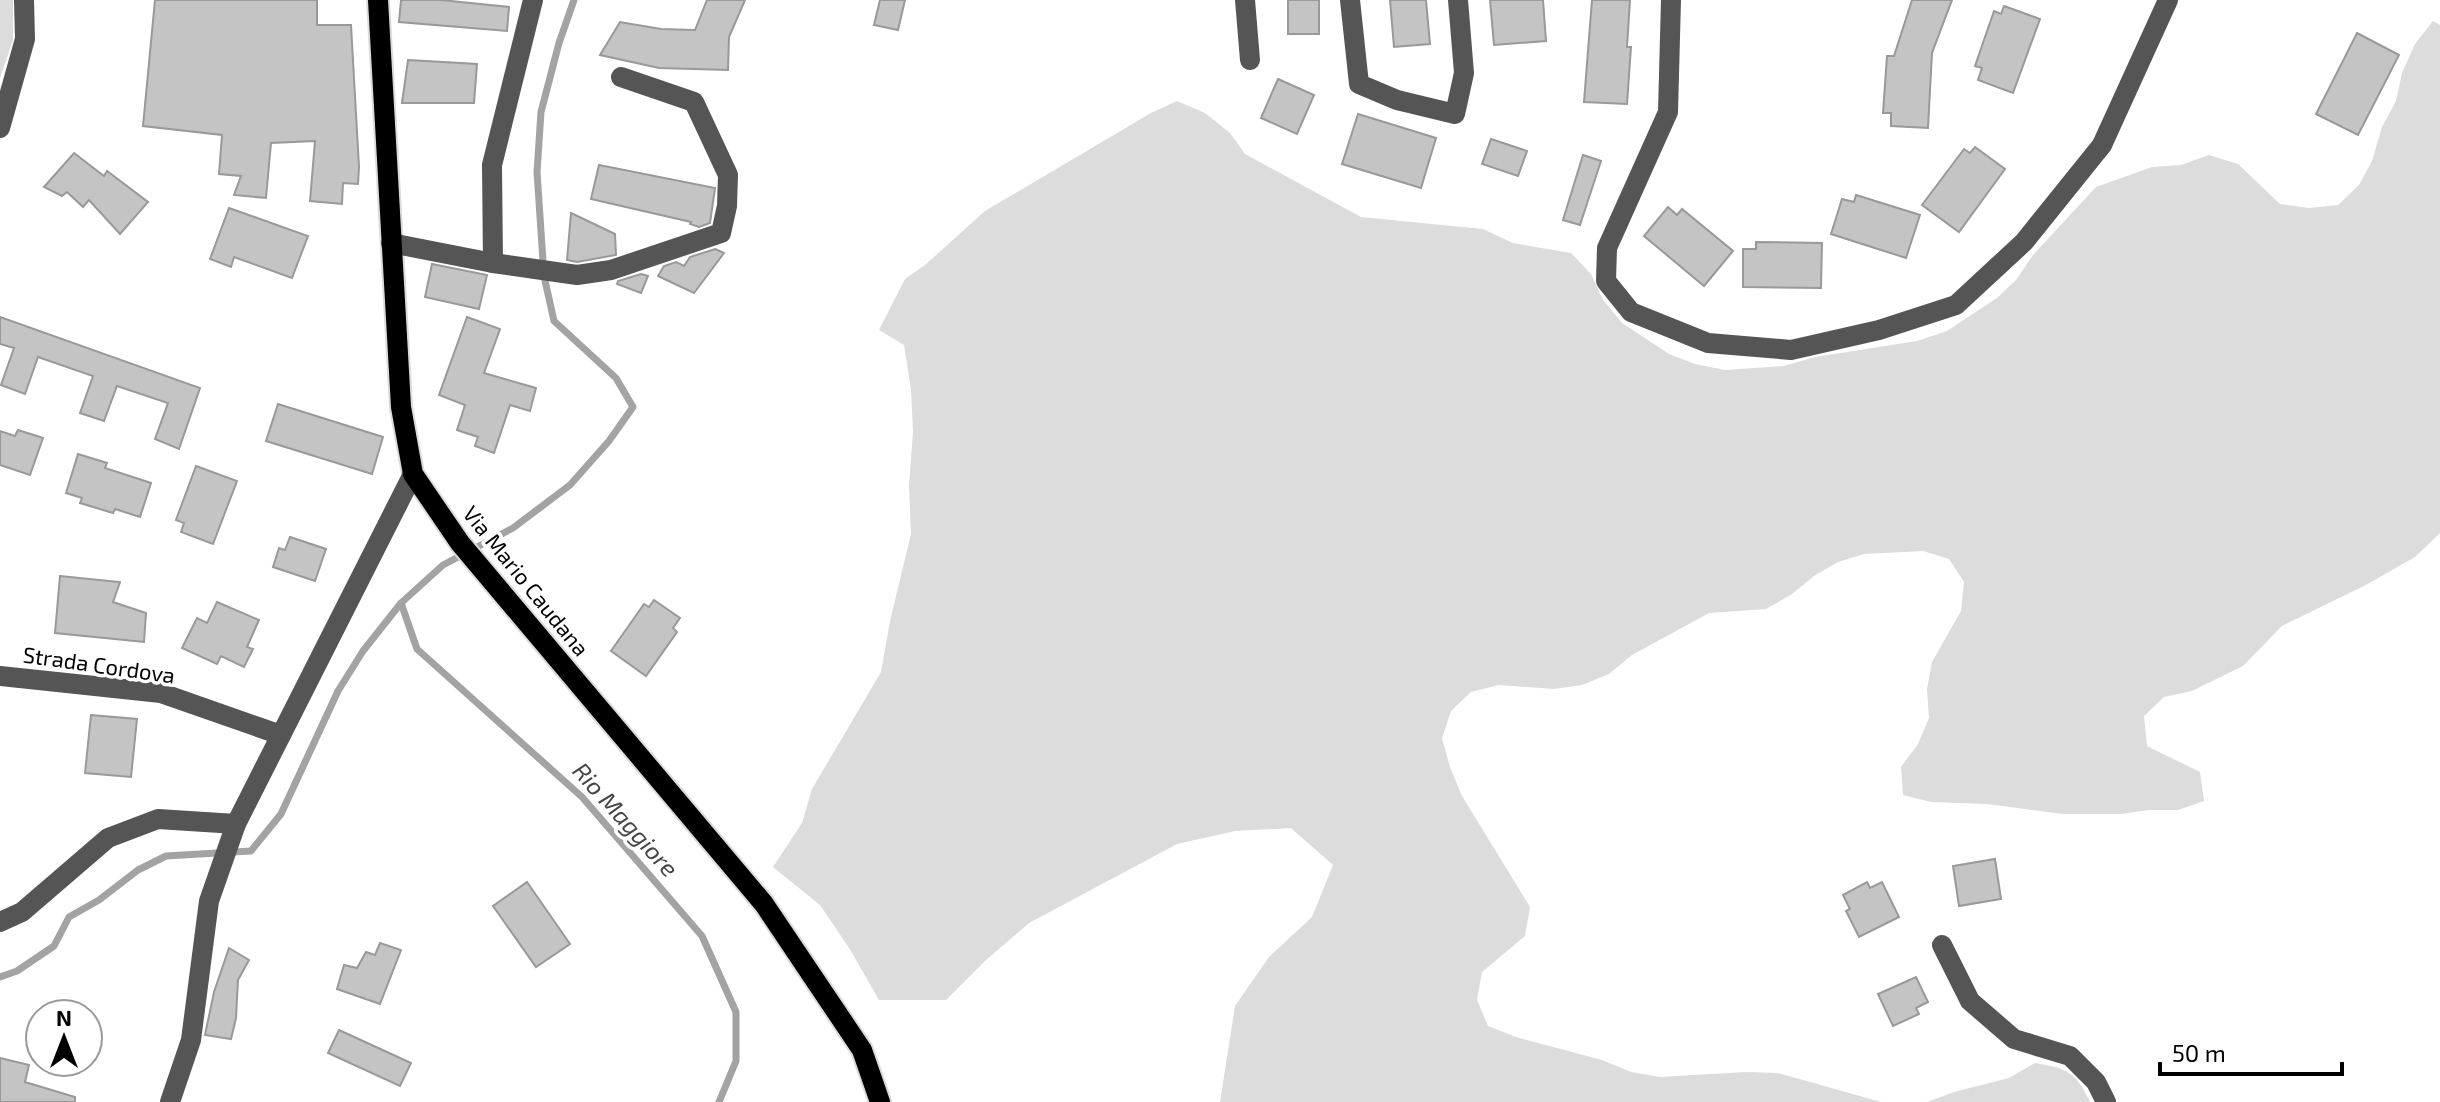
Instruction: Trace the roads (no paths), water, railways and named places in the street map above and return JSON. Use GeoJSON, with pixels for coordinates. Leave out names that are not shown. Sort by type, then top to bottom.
{"type":"FeatureCollection","features":[{"type":"Feature","properties":{"kind":"main road","name":"Via Mario Caudana"},"geometry":{"type":"LineString","coordinates":[[378,0],[401,407],[413,474],[460,543],[764,904],[862,1050],[880,1102]]}},
{"type":"Feature","properties":{"kind":"street"},"geometry":{"type":"LineString","coordinates":[[0,128],[25,39],[24,0]]}},
{"type":"Feature","properties":{"kind":"street"},"geometry":{"type":"LineString","coordinates":[[493,263],[492,165],[533,0]]}},
{"type":"Feature","properties":{"kind":"street"},"geometry":{"type":"LineString","coordinates":[[1245,0],[1250,60]]}},
{"type":"Feature","properties":{"kind":"street"},"geometry":{"type":"LineString","coordinates":[[1350,0],[1359,84],[1397,100],[1455,114],[1464,73],[1458,0]]}},
{"type":"Feature","properties":{"kind":"street"},"geometry":{"type":"LineString","coordinates":[[1671,0],[1668,112],[1607,248],[1606,281],[1631,312],[1708,343],[1791,350],[1879,330],[1956,305],[2024,242],[2102,145],[2168,0]]}},
{"type":"Feature","properties":{"kind":"street"},"geometry":{"type":"LineString","coordinates":[[391,243],[493,263],[577,275],[611,270],[721,233],[727,206],[728,175],[694,102],[621,77]]}},
{"type":"Feature","properties":{"kind":"street"},"geometry":{"type":"LineString","coordinates":[[170,1102],[191,1040],[209,901],[234,830],[413,474]]}},
{"type":"Feature","properties":{"kind":"street","name":"Strada Cordova"},"geometry":{"type":"LineString","coordinates":[[0,676],[161,693],[281,735]]}},
{"type":"Feature","properties":{"kind":"street"},"geometry":{"type":"LineString","coordinates":[[0,922],[22,912],[108,838],[158,819],[234,830]]}},
{"type":"Feature","properties":{"kind":"street"},"geometry":{"type":"LineString","coordinates":[[1942,945],[1970,1001],[2014,1039],[2070,1056],[2096,1082],[2106,1102]]}},
{"type":"Feature","properties":{"kind":"waterway"},"geometry":{"type":"LineString","coordinates":[[0,977],[17,971],[54,946],[69,917],[99,900],[138,870],[166,856],[251,851],[281,814],[338,691],[363,651],[401,603],[443,565],[513,528],[570,485],[609,441],[633,407],[616,378],[554,321],[544,276],[537,172],[541,112],[574,0]]}},
{"type":"Feature","properties":{"kind":"waterway","name":"Rio Maggiore"},"geometry":{"type":"LineString","coordinates":[[401,603],[417,649],[582,797],[702,936],[736,1012],[736,1061],[719,1102]]}}]}
